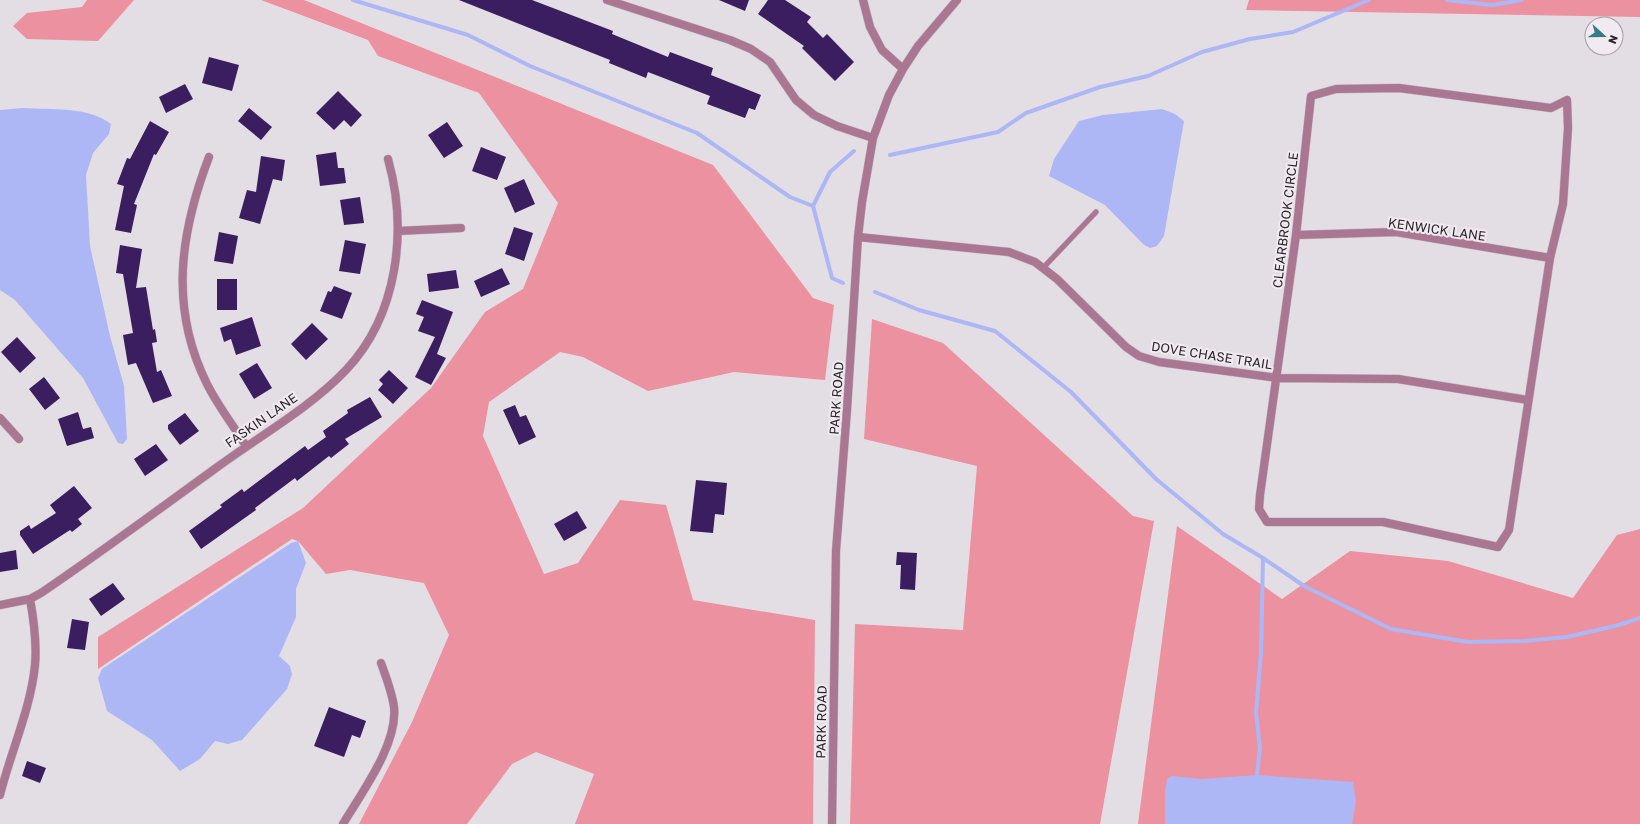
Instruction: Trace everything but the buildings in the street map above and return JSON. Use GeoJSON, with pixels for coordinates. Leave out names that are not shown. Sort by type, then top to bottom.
{"type":"FeatureCollection","features":[{"type":"Feature","properties":{"kind":"street"},"geometry":{"type":"LineString","coordinates":[[607,0],[730,40],[751,49],[770,62],[796,100],[814,115],[837,126],[873,138]]}},
{"type":"Feature","properties":{"kind":"street"},"geometry":{"type":"LineString","coordinates":[[863,0],[870,27],[882,50],[903,69]]}},
{"type":"Feature","properties":{"kind":"street","name":"PARK ROAD"},"geometry":{"type":"LineString","coordinates":[[832,824],[836,551],[848,410],[858,237],[873,138],[889,95],[903,69],[918,46],[957,0]]}},
{"type":"Feature","properties":{"kind":"street","name":"CLEARBROOK CIRCLE"},"geometry":{"type":"LineString","coordinates":[[1399,88],[1551,108],[1568,100],[1568,128],[1563,204],[1550,258],[1509,530],[1498,546],[1383,522],[1267,522],[1259,509],[1260,495],[1296,235],[1312,96],[1336,89],[1399,88]]}},
{"type":"Feature","properties":{"kind":"street"},"geometry":{"type":"LineString","coordinates":[[209,157],[197,188],[188,219],[184,252],[183,302],[189,334],[206,383],[246,446]]}},
{"type":"Feature","properties":{"kind":"street","name":"FASKIN LANE"},"geometry":{"type":"LineString","coordinates":[[0,605],[30,599],[41,594],[297,410],[335,381],[357,357],[374,330],[387,300],[394,269],[398,231],[395,188],[388,159]]}},
{"type":"Feature","properties":{"kind":"street"},"geometry":{"type":"LineString","coordinates":[[398,231],[461,228]]}},
{"type":"Feature","properties":{"kind":"street","name":"KENWICK LANE"},"geometry":{"type":"LineString","coordinates":[[1296,235],[1396,232],[1550,258]]}},
{"type":"Feature","properties":{"kind":"street","name":"DOVE CHASE TRAIL"},"geometry":{"type":"LineString","coordinates":[[858,237],[1009,252],[1035,262],[1057,279],[1126,347],[1139,356],[1159,362],[1277,378],[1398,379],[1528,400]]}},
{"type":"Feature","properties":{"kind":"street"},"geometry":{"type":"LineString","coordinates":[[0,418],[19,439]]}},
{"type":"Feature","properties":{"kind":"street"},"geometry":{"type":"LineString","coordinates":[[0,795],[24,713],[34,668],[36,651],[30,599]]}},
{"type":"Feature","properties":{"kind":"street"},"geometry":{"type":"LineString","coordinates":[[343,824],[378,764],[392,733],[394,708],[392,694],[381,663]]}},
{"type":"Feature","properties":{"kind":"lane"},"geometry":{"type":"LineString","coordinates":[[1043,268],[1096,212]]}},
{"type":"Feature","properties":{"kind":"shaded area"},"geometry":{"type":"Polygon","coordinates":[[[87,0],[134,0],[98,41],[27,39],[13,26],[27,13],[82,7],[87,0]]]}},
{"type":"Feature","properties":{"kind":"shaded area"},"geometry":{"type":"Polygon","coordinates":[[[261,0],[304,0],[713,165],[813,298],[834,305],[825,380],[734,372],[648,391],[583,357],[560,352],[489,402],[483,436],[544,574],[578,563],[620,500],[666,505],[693,600],[815,620],[813,824],[575,824],[594,774],[536,752],[512,764],[467,824],[359,824],[412,722],[449,635],[424,583],[350,570],[326,574],[298,541],[292,539],[98,669],[98,637],[303,508],[431,388],[485,312],[523,289],[558,203],[479,93],[378,56],[368,40],[261,0]]]}},
{"type":"Feature","properties":{"kind":"shaded area"},"geometry":{"type":"Polygon","coordinates":[[[1249,0],[1640,0],[1640,17],[1246,10],[1249,0]]]}},
{"type":"Feature","properties":{"kind":"shaded area"},"geometry":{"type":"Polygon","coordinates":[[[872,319],[943,343],[1133,516],[1154,521],[1100,824],[850,824],[855,624],[963,630],[977,466],[864,439],[872,319]]]}},
{"type":"Feature","properties":{"kind":"shaded area"},"geometry":{"type":"Polygon","coordinates":[[[1177,526],[1282,599],[1350,551],[1448,561],[1573,598],[1617,535],[1640,529],[1640,824],[1138,824],[1177,526]]]}},
{"type":"Feature","properties":{"kind":"water"},"geometry":{"type":"Polygon","coordinates":[[[23,108],[69,110],[91,114],[102,118],[111,124],[109,134],[93,153],[86,175],[90,246],[110,336],[124,386],[127,439],[123,444],[118,443],[83,378],[15,300],[0,290],[0,110],[23,108]]]}},
{"type":"Feature","properties":{"kind":"water"},"geometry":{"type":"Polygon","coordinates":[[[1162,109],[1175,114],[1184,121],[1164,236],[1157,246],[1150,248],[1144,245],[1105,205],[1049,176],[1054,159],[1079,121],[1103,115],[1162,109]]]}},
{"type":"Feature","properties":{"kind":"water"},"geometry":{"type":"Polygon","coordinates":[[[298,541],[306,563],[296,589],[296,617],[279,656],[290,666],[292,674],[287,689],[242,740],[228,744],[215,741],[200,759],[180,771],[152,740],[107,711],[98,678],[102,669],[291,543],[298,541]]]}},
{"type":"Feature","properties":{"kind":"water"},"geometry":{"type":"Polygon","coordinates":[[[1257,775],[1353,782],[1356,802],[1352,824],[1165,824],[1165,791],[1167,779],[1172,776],[1201,779],[1257,775]]]}},
{"type":"Feature","properties":{"kind":"waterway"},"geometry":{"type":"LineString","coordinates":[[353,0],[468,35],[530,66],[697,133],[790,197],[813,206]]}},
{"type":"Feature","properties":{"kind":"waterway"},"geometry":{"type":"LineString","coordinates":[[890,155],[998,132],[1026,113],[1100,87],[1148,76],[1202,52],[1250,39],[1293,32],[1369,0]]}},
{"type":"Feature","properties":{"kind":"waterway"},"geometry":{"type":"LineString","coordinates":[[1447,0],[1492,5],[1522,0]]}},
{"type":"Feature","properties":{"kind":"waterway"},"geometry":{"type":"LineString","coordinates":[[843,283],[832,278],[813,206],[830,172],[854,151]]}},
{"type":"Feature","properties":{"kind":"waterway"},"geometry":{"type":"LineString","coordinates":[[875,292],[919,310],[995,331],[1071,392],[1156,479],[1223,534],[1263,558],[1304,586],[1391,629],[1468,642],[1524,641],[1567,637],[1619,625],[1640,618]]}},
{"type":"Feature","properties":{"kind":"waterway"},"geometry":{"type":"LineString","coordinates":[[1257,775],[1260,748],[1256,713],[1261,653],[1263,558]]}}]}
